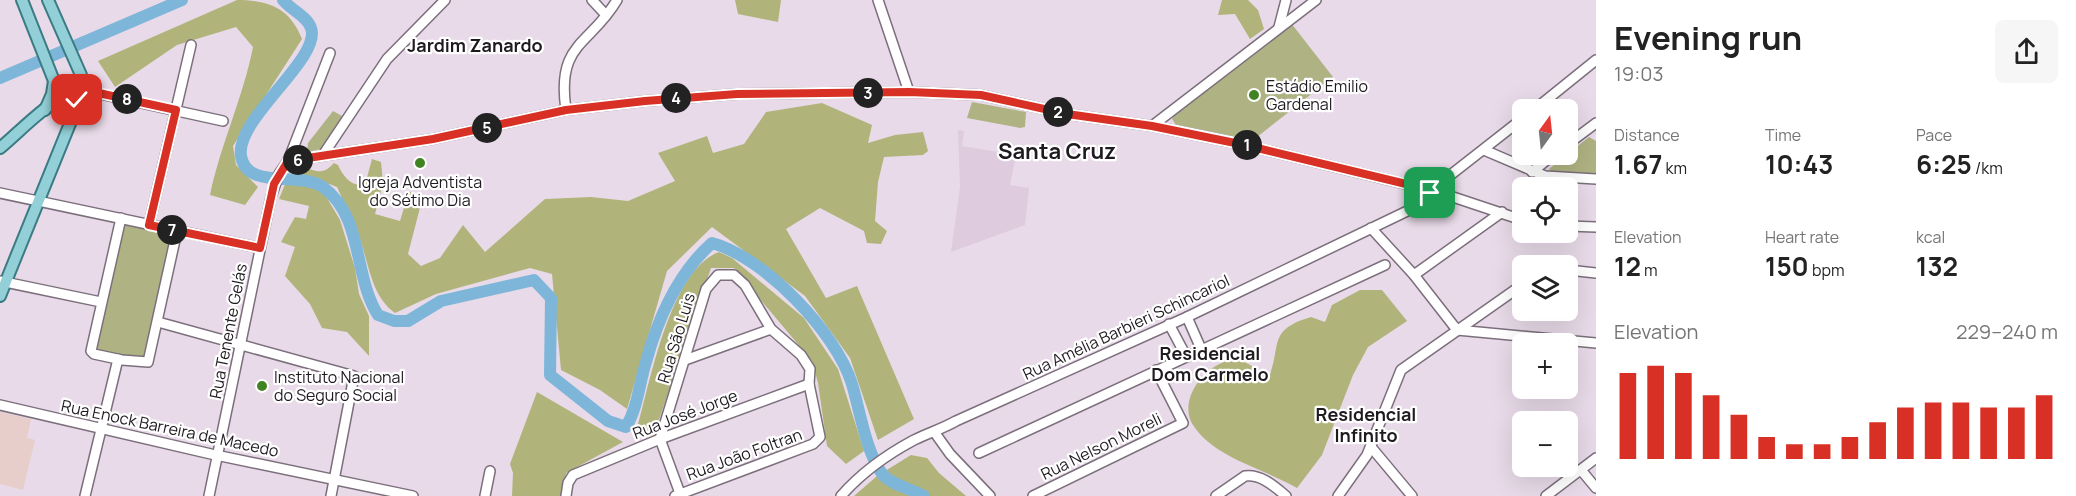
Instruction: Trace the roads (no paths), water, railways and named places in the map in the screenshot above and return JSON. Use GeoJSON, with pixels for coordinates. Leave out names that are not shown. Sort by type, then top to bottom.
{"type":"FeatureCollection","features":[{"type":"Feature","properties":{"kind":"main road"},"geometry":{"type":"LineString","coordinates":[[22,0],[52,72],[54,88],[45,110]]}},
{"type":"Feature","properties":{"kind":"main road"},"geometry":{"type":"LineString","coordinates":[[0,296],[3,282],[39,201],[82,90],[81,75],[49,2]]}},
{"type":"Feature","properties":{"kind":"main road"},"geometry":{"type":"LineString","coordinates":[[0,148],[45,110],[68,94],[82,90]]}},
{"type":"Feature","properties":{"kind":"main road"},"geometry":{"type":"LineString","coordinates":[[68,94],[75,97],[78,104]]}},
{"type":"Feature","properties":{"kind":"street"},"geometry":{"type":"LineString","coordinates":[[323,155],[387,59],[445,0]]}},
{"type":"Feature","properties":{"kind":"street"},"geometry":{"type":"LineString","coordinates":[[592,0],[606,15]]}},
{"type":"Feature","properties":{"kind":"street"},"geometry":{"type":"LineString","coordinates":[[566,110],[564,77],[569,60],[584,37],[617,0]]}},
{"type":"Feature","properties":{"kind":"street"},"geometry":{"type":"LineString","coordinates":[[878,0],[909,92]]}},
{"type":"Feature","properties":{"kind":"street"},"geometry":{"type":"LineString","coordinates":[[1278,30],[1285,12],[1286,0]]}},
{"type":"Feature","properties":{"kind":"street"},"geometry":{"type":"LineString","coordinates":[[1152,126],[1316,0]]}},
{"type":"Feature","properties":{"kind":"street"},"geometry":{"type":"LineString","coordinates":[[149,225],[191,45]]}},
{"type":"Feature","properties":{"kind":"street","name":"Rua Tenente Gelás"},"geometry":{"type":"LineString","coordinates":[[209,496],[274,184],[288,161],[330,53]]}},
{"type":"Feature","properties":{"kind":"street"},"geometry":{"type":"LineString","coordinates":[[1548,99],[1596,60]]}},
{"type":"Feature","properties":{"kind":"street"},"geometry":{"type":"LineString","coordinates":[[82,90],[223,121]]}},
{"type":"Feature","properties":{"kind":"street"},"geometry":{"type":"LineString","coordinates":[[288,161],[433,139],[566,110],[695,96],[909,92],[981,95],[1067,114],[1152,126],[1245,145],[1435,191],[1512,216]]}},
{"type":"Feature","properties":{"kind":"street"},"geometry":{"type":"LineString","coordinates":[[1578,137],[1595,126]]}},
{"type":"Feature","properties":{"kind":"street","name":"Rua Amélia Barbieri Schincariol"},"geometry":{"type":"LineString","coordinates":[[841,496],[867,469],[916,439],[935,433],[956,421],[1187,317],[1426,202],[1435,191],[1512,127]]}},
{"type":"Feature","properties":{"kind":"street"},"geometry":{"type":"LineString","coordinates":[[1484,150],[1532,172],[1557,178],[1596,179]]}},
{"type":"Feature","properties":{"kind":"street"},"geometry":{"type":"LineString","coordinates":[[1532,172],[1541,165]]}},
{"type":"Feature","properties":{"kind":"street"},"geometry":{"type":"LineString","coordinates":[[0,193],[260,248]]}},
{"type":"Feature","properties":{"kind":"street"},"geometry":{"type":"LineString","coordinates":[[1414,275],[1502,212]]}},
{"type":"Feature","properties":{"kind":"street"},"geometry":{"type":"LineString","coordinates":[[121,218],[92,351],[118,359],[148,362],[177,231]]}},
{"type":"Feature","properties":{"kind":"street"},"geometry":{"type":"LineString","coordinates":[[1578,226],[1596,227]]}},
{"type":"Feature","properties":{"kind":"street"},"geometry":{"type":"LineString","coordinates":[[1371,228],[1414,275],[1457,330],[1596,343]]}},
{"type":"Feature","properties":{"kind":"street"},"geometry":{"type":"LineString","coordinates":[[979,453],[1385,265]]}},
{"type":"Feature","properties":{"kind":"street"},"geometry":{"type":"LineString","coordinates":[[1578,271],[1596,273]]}},
{"type":"Feature","properties":{"kind":"street","name":"Rua São Luis"},"geometry":{"type":"LineString","coordinates":[[660,439],[706,289],[718,275],[734,275],[745,285],[771,329],[801,355],[810,369],[809,384],[820,437]]}},
{"type":"Feature","properties":{"kind":"street"},"geometry":{"type":"LineString","coordinates":[[3,282],[101,303]]}},
{"type":"Feature","properties":{"kind":"street"},"geometry":{"type":"LineString","coordinates":[[1338,496],[1371,447],[1401,370],[1512,292]]}},
{"type":"Feature","properties":{"kind":"street"},"geometry":{"type":"LineString","coordinates":[[1187,317],[1202,351]]}},
{"type":"Feature","properties":{"kind":"street"},"geometry":{"type":"LineString","coordinates":[[158,322],[354,376],[331,496]]}},
{"type":"Feature","properties":{"kind":"street"},"geometry":{"type":"LineString","coordinates":[[1169,324],[1186,356]]}},
{"type":"Feature","properties":{"kind":"street"},"geometry":{"type":"LineString","coordinates":[[686,360],[771,329]]}},
{"type":"Feature","properties":{"kind":"street"},"geometry":{"type":"LineString","coordinates":[[85,496],[118,359]]}},
{"type":"Feature","properties":{"kind":"street","name":"Rua Nelson Moreli"},"geometry":{"type":"LineString","coordinates":[[1033,496],[1183,423],[1156,370]]}},
{"type":"Feature","properties":{"kind":"street","name":"Rua José Jorge"},"geometry":{"type":"LineString","coordinates":[[566,496],[568,483],[573,476],[660,439],[809,384]]}},
{"type":"Feature","properties":{"kind":"street","name":"Rua Enock Barreira de Macedo"},"geometry":{"type":"LineString","coordinates":[[0,405],[218,456],[413,496]]}},
{"type":"Feature","properties":{"kind":"street"},"geometry":{"type":"LineString","coordinates":[[935,433],[950,454],[990,496]]}},
{"type":"Feature","properties":{"kind":"street","name":"Rua João Foltran"},"geometry":{"type":"LineString","coordinates":[[679,495],[813,444],[820,437]]}},
{"type":"Feature","properties":{"kind":"street"},"geometry":{"type":"LineString","coordinates":[[660,439],[679,495]]}},
{"type":"Feature","properties":{"kind":"street"},"geometry":{"type":"LineString","coordinates":[[1371,447],[1412,496]]}},
{"type":"Feature","properties":{"kind":"street"},"geometry":{"type":"LineString","coordinates":[[1546,496],[1596,458]]}},
{"type":"Feature","properties":{"kind":"street"},"geometry":{"type":"LineString","coordinates":[[1581,470],[1596,488]]}},
{"type":"Feature","properties":{"kind":"street"},"geometry":{"type":"LineString","coordinates":[[485,496],[490,471]]}},
{"type":"Feature","properties":{"kind":"street"},"geometry":{"type":"LineString","coordinates":[[1216,496],[1250,475],[1262,478],[1286,496]]}},
{"type":"Feature","properties":{"kind":"waterway"},"geometry":{"type":"LineString","coordinates":[[0,78],[182,0]]}},
{"type":"Feature","properties":{"kind":"waterway"},"geometry":{"type":"LineString","coordinates":[[283,0],[309,24],[311,41],[292,72],[251,125],[243,141],[241,156],[245,167],[253,173],[264,177],[313,183],[323,187],[336,200],[352,230],[370,300],[378,315],[394,321],[408,321],[441,301],[534,280],[551,298],[550,375],[608,421],[626,427],[633,412],[656,329],[670,298],[689,268],[712,243],[754,264],[796,299],[814,320],[844,364],[877,466],[891,481],[924,496]]}},
{"type":"Feature","properties":{"kind":"place","name":"Estádio Emilio Gardenal"},"geometry":{"type":"Point","coordinates":[1254,95]}},
{"type":"Feature","properties":{"kind":"place","name":"Igreja Adventista do Sétimo Dia"},"geometry":{"type":"Point","coordinates":[420,163]}},
{"type":"Feature","properties":{"kind":"place","name":"Instituto Nacional do Seguro Social"},"geometry":{"type":"Point","coordinates":[262,386]}},
{"type":"Feature","properties":{"kind":"district","name":"Jardim Zanardo"},"geometry":{"type":"Point","coordinates":[475,46]}},
{"type":"Feature","properties":{"kind":"district","name":"Santa Cruz"},"geometry":{"type":"Point","coordinates":[1057,151]}},
{"type":"Feature","properties":{"kind":"district","name":"Residencial Dom Carmelo"},"geometry":{"type":"Point","coordinates":[1210,364]}},
{"type":"Feature","properties":{"kind":"district","name":"Residencial Infinito"},"geometry":{"type":"Point","coordinates":[1366,425]}}]}
